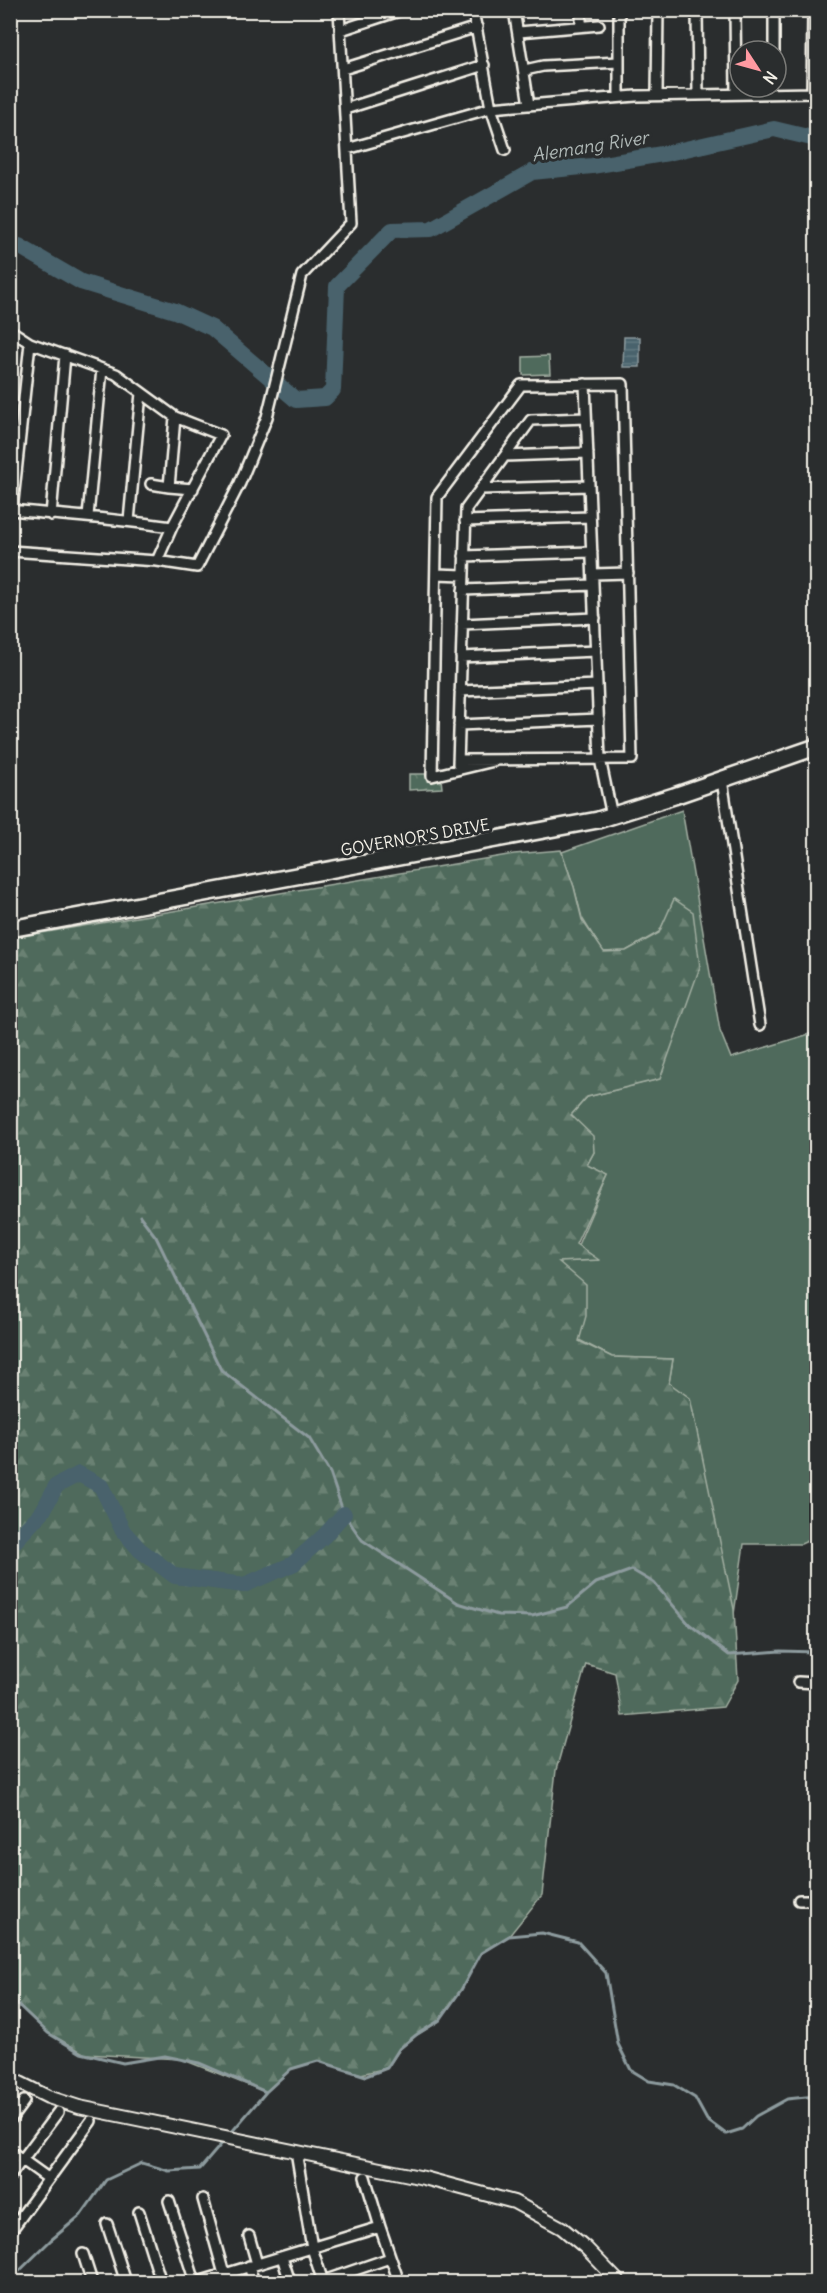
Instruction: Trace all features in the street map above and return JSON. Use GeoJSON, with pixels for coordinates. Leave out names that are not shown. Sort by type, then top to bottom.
{"type":"FeatureCollection","features":[{"type":"Feature","properties":{"kind":"main road","name":"GOVERNOR'S DRIVE"},"geometry":{"type":"LineString","coordinates":[[10,929],[551,830],[612,816],[816,747]]}},
{"type":"Feature","properties":{"kind":"street"},"geometry":{"type":"LineString","coordinates":[[10,551],[157,561],[197,567],[240,483],[267,417],[302,275],[351,223],[339,10]]}},
{"type":"Feature","properties":{"kind":"street"},"geometry":{"type":"LineString","coordinates":[[340,30],[402,10]]}},
{"type":"Feature","properties":{"kind":"street"},"geometry":{"type":"LineString","coordinates":[[473,10],[492,108],[505,150]]}},
{"type":"Feature","properties":{"kind":"street"},"geometry":{"type":"LineString","coordinates":[[514,10],[529,105]]}},
{"type":"Feature","properties":{"kind":"street"},"geometry":{"type":"LineString","coordinates":[[581,10],[581,25]]}},
{"type":"Feature","properties":{"kind":"street"},"geometry":{"type":"LineString","coordinates":[[619,10],[619,97]]}},
{"type":"Feature","properties":{"kind":"street"},"geometry":{"type":"LineString","coordinates":[[657,95],[658,10]]}},
{"type":"Feature","properties":{"kind":"street"},"geometry":{"type":"LineString","coordinates":[[697,10],[698,94]]}},
{"type":"Feature","properties":{"kind":"street"},"geometry":{"type":"LineString","coordinates":[[735,10],[735,39]]}},
{"type":"Feature","properties":{"kind":"street"},"geometry":{"type":"LineString","coordinates":[[774,10],[774,39]]}},
{"type":"Feature","properties":{"kind":"street"},"geometry":{"type":"LineString","coordinates":[[788,91],[814,93],[813,10]]}},
{"type":"Feature","properties":{"kind":"street"},"geometry":{"type":"LineString","coordinates":[[519,32],[599,25]]}},
{"type":"Feature","properties":{"kind":"street"},"geometry":{"type":"LineString","coordinates":[[343,69],[477,27]]}},
{"type":"Feature","properties":{"kind":"street"},"geometry":{"type":"LineString","coordinates":[[525,70],[543,66],[619,62]]}},
{"type":"Feature","properties":{"kind":"street"},"geometry":{"type":"LineString","coordinates":[[345,109],[484,65]]}},
{"type":"Feature","properties":{"kind":"street"},"geometry":{"type":"LineString","coordinates":[[347,149],[492,108],[619,97],[728,94]]}},
{"type":"Feature","properties":{"kind":"street"},"geometry":{"type":"LineString","coordinates":[[10,330],[30,343],[116,374],[175,417],[221,435],[172,527],[157,561]]}},
{"type":"Feature","properties":{"kind":"street"},"geometry":{"type":"LineString","coordinates":[[30,343],[11,510],[51,515],[88,516],[172,527]]}},
{"type":"Feature","properties":{"kind":"street"},"geometry":{"type":"LineString","coordinates":[[51,515],[65,355]]}},
{"type":"Feature","properties":{"kind":"street"},"geometry":{"type":"LineString","coordinates":[[88,516],[102,369]]}},
{"type":"Feature","properties":{"kind":"street"},"geometry":{"type":"LineString","coordinates":[[585,384],[600,759],[612,816]]}},
{"type":"Feature","properties":{"kind":"street"},"geometry":{"type":"LineString","coordinates":[[585,384],[623,384],[632,759],[498,760],[458,765],[432,776],[437,497],[521,385],[585,384]]}},
{"type":"Feature","properties":{"kind":"street"},"geometry":{"type":"LineString","coordinates":[[129,521],[141,393]]}},
{"type":"Feature","properties":{"kind":"street"},"geometry":{"type":"LineString","coordinates":[[169,487],[175,417]]}},
{"type":"Feature","properties":{"kind":"street"},"geometry":{"type":"LineString","coordinates":[[458,765],[466,509],[531,420],[586,418]]}},
{"type":"Feature","properties":{"kind":"street"},"geometry":{"type":"LineString","coordinates":[[505,456],[588,453]]}},
{"type":"Feature","properties":{"kind":"street"},"geometry":{"type":"LineString","coordinates":[[151,484],[193,489]]}},
{"type":"Feature","properties":{"kind":"street"},"geometry":{"type":"LineString","coordinates":[[481,489],[589,486]]}},
{"type":"Feature","properties":{"kind":"street"},"geometry":{"type":"LineString","coordinates":[[465,521],[590,517]]}},
{"type":"Feature","properties":{"kind":"street"},"geometry":{"type":"LineString","coordinates":[[465,556],[592,552]]}},
{"type":"Feature","properties":{"kind":"street"},"geometry":{"type":"LineString","coordinates":[[593,574],[628,573]]}},
{"type":"Feature","properties":{"kind":"street"},"geometry":{"type":"LineString","coordinates":[[436,574],[464,575]]}},
{"type":"Feature","properties":{"kind":"street"},"geometry":{"type":"LineString","coordinates":[[463,590],[593,585]]}},
{"type":"Feature","properties":{"kind":"street"},"geometry":{"type":"LineString","coordinates":[[462,624],[595,618]]}},
{"type":"Feature","properties":{"kind":"street"},"geometry":{"type":"LineString","coordinates":[[461,657],[596,651]]}},
{"type":"Feature","properties":{"kind":"street"},"geometry":{"type":"LineString","coordinates":[[460,691],[597,685]]}},
{"type":"Feature","properties":{"kind":"street"},"geometry":{"type":"LineString","coordinates":[[459,724],[599,719]]}},
{"type":"Feature","properties":{"kind":"street"},"geometry":{"type":"LineString","coordinates":[[722,780],[760,1025]]}},
{"type":"Feature","properties":{"kind":"street"},"geometry":{"type":"LineString","coordinates":[[798,1683],[816,1683]]}},
{"type":"Feature","properties":{"kind":"street"},"geometry":{"type":"LineString","coordinates":[[799,1900],[816,1900]]}},
{"type":"Feature","properties":{"kind":"street"},"geometry":{"type":"LineString","coordinates":[[10,2078],[48,2097],[79,2107],[424,2178],[514,2202],[562,2228],[586,2248],[619,2283]]}},
{"type":"Feature","properties":{"kind":"street"},"geometry":{"type":"LineString","coordinates":[[10,2120],[24,2101]]}},
{"type":"Feature","properties":{"kind":"street"},"geometry":{"type":"LineString","coordinates":[[10,2176],[58,2112]]}},
{"type":"Feature","properties":{"kind":"street"},"geometry":{"type":"LineString","coordinates":[[10,2232],[91,2121]]}},
{"type":"Feature","properties":{"kind":"street"},"geometry":{"type":"LineString","coordinates":[[290,2150],[312,2247],[323,2282],[390,2258]]}},
{"type":"Feature","properties":{"kind":"street"},"geometry":{"type":"LineString","coordinates":[[10,2151],[49,2179]]}},
{"type":"Feature","properties":{"kind":"street"},"geometry":{"type":"LineString","coordinates":[[365,2177],[399,2283]]}},
{"type":"Feature","properties":{"kind":"street"},"geometry":{"type":"LineString","coordinates":[[203,2199],[220,2278]]}},
{"type":"Feature","properties":{"kind":"street"},"geometry":{"type":"LineString","coordinates":[[169,2202],[196,2283],[220,2278],[253,2265],[380,2227]]}},
{"type":"Feature","properties":{"kind":"street"},"geometry":{"type":"LineString","coordinates":[[139,2212],[161,2283]]}},
{"type":"Feature","properties":{"kind":"street"},"geometry":{"type":"LineString","coordinates":[[107,2224],[126,2283]]}},
{"type":"Feature","properties":{"kind":"street"},"geometry":{"type":"LineString","coordinates":[[249,2236],[254,2283]]}},
{"type":"Feature","properties":{"kind":"street"},"geometry":{"type":"LineString","coordinates":[[83,2254],[92,2283]]}},
{"type":"Feature","properties":{"kind":"street"},"geometry":{"type":"LineString","coordinates":[[282,2257],[290,2283]]}},
{"type":"Feature","properties":{"kind":"green space"},"geometry":{"type":"Polygon","coordinates":[[[549,356],[550,374],[523,375],[523,357],[549,356]]]}},
{"type":"Feature","properties":{"kind":"green space"},"geometry":{"type":"Polygon","coordinates":[[[409,774],[427,774],[427,781],[441,779],[442,788],[409,790],[409,774]]]}},
{"type":"Feature","properties":{"kind":"green space"},"geometry":{"type":"Polygon","coordinates":[[[682,810],[720,1031],[731,1058],[816,1032],[816,1537],[801,1544],[744,1544],[734,1614],[690,1399],[669,1383],[673,1359],[612,1357],[579,1340],[558,1261],[598,1260],[578,1245],[608,1175],[587,1165],[594,1152],[571,1115],[587,1097],[659,1079],[675,900],[659,932],[626,951],[603,952],[582,918],[562,852],[682,810]]]}},
{"type":"Feature","properties":{"kind":"green space"},"geometry":{"type":"Polygon","coordinates":[[[561,850],[574,887],[582,920],[604,952],[626,951],[659,933],[674,899],[693,912],[700,967],[660,1079],[587,1097],[571,1115],[593,1136],[594,1152],[587,1165],[608,1175],[576,1244],[599,1260],[559,1262],[586,1285],[586,1316],[579,1341],[612,1357],[673,1359],[669,1383],[690,1398],[734,1609],[738,1680],[723,1707],[622,1716],[615,1673],[586,1664],[556,1770],[542,1895],[509,1936],[481,1953],[461,1989],[438,2022],[415,2036],[400,2049],[387,2068],[361,2074],[318,2061],[291,2069],[266,2092],[181,2059],[85,2054],[48,2033],[11,1997],[11,938],[514,854],[561,850]]]}},
{"type":"Feature","properties":{"kind":"water"},"geometry":{"type":"Polygon","coordinates":[[[624,337],[640,337],[640,367],[623,367],[624,337]]]}},
{"type":"Feature","properties":{"kind":"waterway","name":"Alemang River"},"geometry":{"type":"LineString","coordinates":[[10,246],[19,246],[81,282],[175,311],[212,328],[296,400],[325,398],[333,390],[337,286],[392,230],[431,229],[532,172],[592,166],[668,153],[774,129],[816,139]]}},
{"type":"Feature","properties":{"kind":"waterway"},"geometry":{"type":"LineString","coordinates":[[140,1216],[156,1237],[221,1370],[309,1438],[330,1473],[344,1514],[362,1540],[458,1603],[498,1615],[532,1616],[567,1607],[596,1583],[632,1570],[654,1583],[689,1624],[729,1655],[780,1651],[816,1652]]}},
{"type":"Feature","properties":{"kind":"waterway"},"geometry":{"type":"LineString","coordinates":[[10,1542],[15,1541],[43,1511],[56,1486],[79,1474],[101,1486],[123,1531],[140,1550],[175,1576],[244,1585],[293,1564],[344,1514]]}},
{"type":"Feature","properties":{"kind":"waterway"},"geometry":{"type":"LineString","coordinates":[[230,2134],[266,2092],[291,2069],[318,2061],[366,2076],[387,2068],[399,2049],[440,2020],[461,1990],[481,1953],[509,1936],[542,1933],[578,1942],[606,1973],[618,2044],[631,2070],[649,2081],[674,2085],[695,2098],[707,2120],[726,2134],[742,2129],[756,2116],[787,2099],[816,2096]]}},
{"type":"Feature","properties":{"kind":"waterway"},"geometry":{"type":"LineString","coordinates":[[10,1997],[48,2033],[81,2053],[123,2063],[165,2056],[199,2063],[266,2092]]}},
{"type":"Feature","properties":{"kind":"waterway"},"geometry":{"type":"LineString","coordinates":[[10,2280],[51,2240],[81,2215],[106,2180],[142,2163],[169,2171],[200,2169],[224,2141]]}}]}
